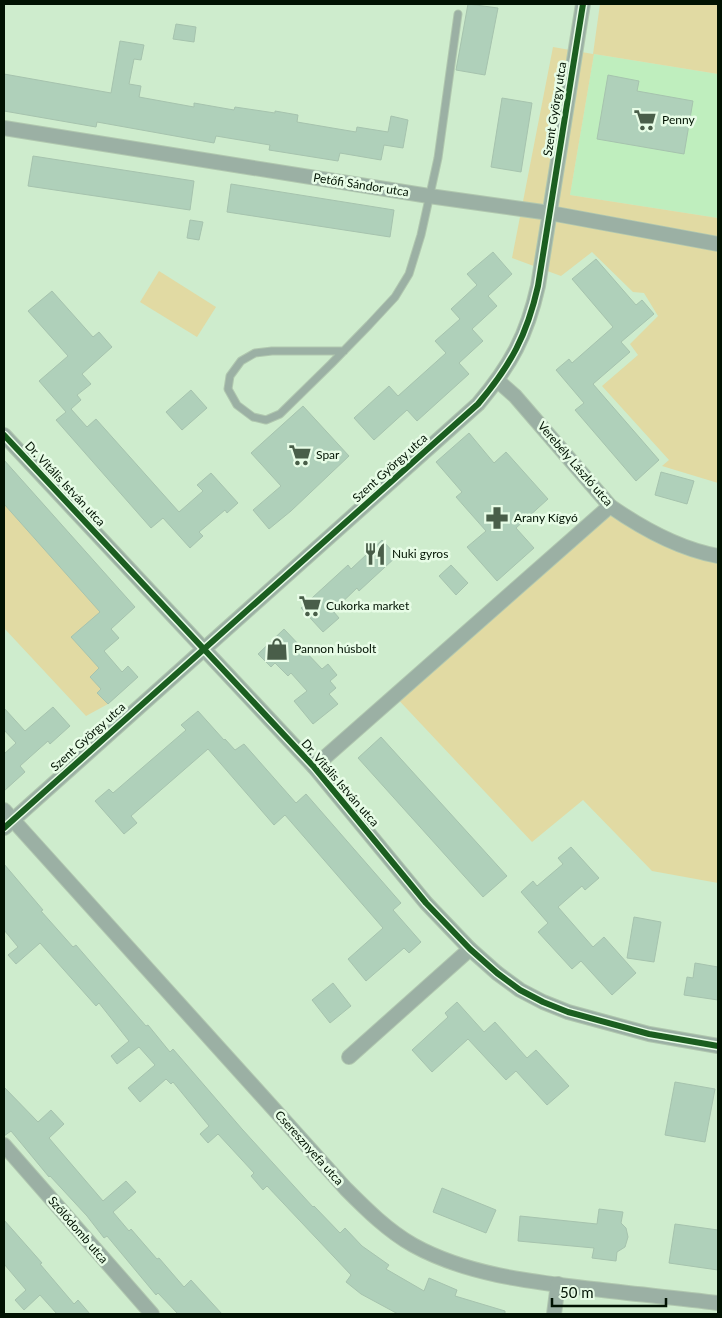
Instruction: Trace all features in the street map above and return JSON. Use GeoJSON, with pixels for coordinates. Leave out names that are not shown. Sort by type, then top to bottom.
{"type":"FeatureCollection","features":[{"type":"Feature","properties":{"kind":"street","name":"Szent György utca"},"geometry":{"type":"LineString","coordinates":[[7,820],[204,649],[478,404],[498,381],[521,340],[532,314],[583,4]]}},
{"type":"Feature","properties":{"kind":"street","name":"Petőfi Sándor utca"},"geometry":{"type":"LineString","coordinates":[[4,128],[429,196],[550,213],[718,244]]}},
{"type":"Feature","properties":{"kind":"street","name":"Verebély László utca"},"geometry":{"type":"LineString","coordinates":[[498,381],[515,396],[610,506],[627,518],[676,544],[718,556]]}},
{"type":"Feature","properties":{"kind":"street","name":"Dr. Vitális István utca"},"geometry":{"type":"LineString","coordinates":[[4,435],[314,767],[426,903],[470,949],[497,973],[520,990],[568,1012],[649,1034],[718,1046]]}},
{"type":"Feature","properties":{"kind":"street"},"geometry":{"type":"LineString","coordinates":[[314,767],[610,506]]}},
{"type":"Feature","properties":{"kind":"street","name":"Cseresznyefa utca"},"geometry":{"type":"LineString","coordinates":[[7,820],[346,1189],[389,1228],[435,1256],[483,1272],[558,1284],[718,1303]]}},
{"type":"Feature","properties":{"kind":"street"},"geometry":{"type":"LineString","coordinates":[[349,1056],[470,949]]}},
{"type":"Feature","properties":{"kind":"street","name":"Szőlődomb utca"},"geometry":{"type":"LineString","coordinates":[[4,1145],[152,1314]]}},
{"type":"Feature","properties":{"kind":"street"},"geometry":{"type":"LineString","coordinates":[[554,1314],[558,1284]]}},
{"type":"Feature","properties":{"kind":"lane"},"geometry":{"type":"LineString","coordinates":[[344,351],[272,351],[255,353],[241,361],[230,376],[228,389],[236,405],[253,417],[266,420],[280,414],[344,351],[394,297],[409,274],[421,235],[438,158],[458,14]]}},
{"type":"Feature","properties":{"kind":"shaded area"},"geometry":{"type":"Polygon","coordinates":[[[600,4],[718,4],[718,74],[594,54],[570,195],[718,218],[718,483],[662,466],[669,460],[602,386],[638,355],[630,344],[658,316],[644,293],[633,292],[592,252],[561,276],[512,258],[553,47],[593,54],[600,4]]]}},
{"type":"Feature","properties":{"kind":"shaded area"},"geometry":{"type":"Polygon","coordinates":[[[594,54],[718,74],[718,218],[570,195],[594,54]]]}},
{"type":"Feature","properties":{"kind":"shaded area"},"geometry":{"type":"Polygon","coordinates":[[[159,271],[216,307],[197,337],[140,302],[159,271]]]}},
{"type":"Feature","properties":{"kind":"shaded area"},"geometry":{"type":"Polygon","coordinates":[[[611,497],[655,531],[718,552],[718,883],[652,871],[583,800],[532,842],[392,693],[611,497]]]}},
{"type":"Feature","properties":{"kind":"shaded area"},"geometry":{"type":"Polygon","coordinates":[[[4,504],[104,616],[71,637],[99,668],[90,677],[101,689],[97,693],[108,704],[86,716],[4,628],[4,504]]]}},
{"type":"Feature","properties":{"kind":"building"},"geometry":{"type":"Polygon","coordinates":[[[468,4],[498,8],[485,75],[456,70],[468,4]]]}},
{"type":"Feature","properties":{"kind":"building"},"geometry":{"type":"Polygon","coordinates":[[[176,24],[196,27],[194,42],[173,39],[176,24]]]}},
{"type":"Feature","properties":{"kind":"building"},"geometry":{"type":"Polygon","coordinates":[[[120,41],[144,45],[141,60],[134,59],[129,84],[141,86],[139,97],[194,107],[194,103],[234,110],[235,107],[275,113],[275,111],[298,115],[297,122],[356,132],[357,127],[388,132],[391,116],[408,120],[403,148],[384,145],[381,160],[340,153],[338,161],[269,150],[270,145],[216,136],[214,143],[97,122],[96,127],[4,111],[4,74],[111,93],[120,41]]]}},
{"type":"Feature","properties":{"kind":"building","name":"Penny"},"geometry":{"type":"Polygon","coordinates":[[[608,75],[639,81],[637,91],[693,101],[684,154],[597,139],[608,75]]]}},
{"type":"Feature","properties":{"kind":"building"},"geometry":{"type":"Polygon","coordinates":[[[502,98],[532,103],[521,172],[491,167],[502,98]]]}},
{"type":"Feature","properties":{"kind":"building"},"geometry":{"type":"Polygon","coordinates":[[[33,156],[194,181],[190,210],[28,186],[33,156]]]}},
{"type":"Feature","properties":{"kind":"building"},"geometry":{"type":"Polygon","coordinates":[[[231,184],[394,210],[390,237],[227,212],[231,184]]]}},
{"type":"Feature","properties":{"kind":"building"},"geometry":{"type":"Polygon","coordinates":[[[190,220],[203,222],[199,240],[187,238],[190,220]]]}},
{"type":"Feature","properties":{"kind":"building"},"geometry":{"type":"Polygon","coordinates":[[[493,252],[512,274],[488,296],[497,306],[472,329],[483,341],[459,363],[469,374],[417,421],[407,410],[374,440],[354,418],[389,386],[398,396],[446,353],[435,341],[460,319],[451,309],[477,285],[467,274],[493,252]]]}},
{"type":"Feature","properties":{"kind":"building"},"geometry":{"type":"Polygon","coordinates":[[[596,259],[636,305],[642,300],[654,314],[621,342],[630,352],[593,384],[659,460],[636,481],[575,410],[584,403],[556,370],[569,359],[572,363],[613,327],[572,279],[596,259]]]}},
{"type":"Feature","properties":{"kind":"building"},"geometry":{"type":"Polygon","coordinates":[[[52,291],[93,337],[99,332],[112,347],[82,374],[91,384],[77,395],[81,400],[71,409],[87,427],[96,419],[179,512],[203,491],[197,485],[211,473],[238,503],[227,513],[225,510],[199,532],[203,536],[190,548],[163,518],[151,528],[56,420],[66,412],[39,381],[68,356],[28,311],[52,291]]]}},
{"type":"Feature","properties":{"kind":"building"},"geometry":{"type":"Polygon","coordinates":[[[191,390],[207,408],[182,430],[166,412],[191,390]]]}},
{"type":"Feature","properties":{"kind":"building","name":"Spar"},"geometry":{"type":"Polygon","coordinates":[[[303,406],[349,456],[291,511],[269,529],[253,510],[281,486],[251,453],[303,406]]]}},
{"type":"Feature","properties":{"kind":"building"},"geometry":{"type":"Polygon","coordinates":[[[469,433],[494,463],[506,452],[548,499],[516,528],[534,548],[497,581],[467,547],[486,531],[456,497],[462,492],[436,462],[469,433]]]}},
{"type":"Feature","properties":{"kind":"building"},"geometry":{"type":"Polygon","coordinates":[[[4,460],[135,607],[111,629],[119,638],[104,651],[122,672],[128,666],[138,677],[108,704],[97,693],[101,689],[90,677],[99,668],[71,637],[100,612],[4,504],[4,460]]]}},
{"type":"Feature","properties":{"kind":"building"},"geometry":{"type":"Polygon","coordinates":[[[661,472],[694,481],[687,504],[655,495],[661,472]]]}},
{"type":"Feature","properties":{"kind":"building"},"geometry":{"type":"Polygon","coordinates":[[[382,540],[397,556],[359,591],[357,588],[333,611],[339,618],[323,632],[301,608],[348,565],[351,569],[382,540]]]}},
{"type":"Feature","properties":{"kind":"building"},"geometry":{"type":"Polygon","coordinates":[[[451,565],[468,583],[456,595],[439,576],[451,565]]]}},
{"type":"Feature","properties":{"kind":"building"},"geometry":{"type":"Polygon","coordinates":[[[284,629],[322,669],[328,664],[337,675],[330,681],[336,688],[329,694],[338,704],[313,724],[294,701],[307,691],[291,673],[288,676],[275,663],[271,667],[258,654],[284,629]]]}},
{"type":"Feature","properties":{"kind":"building"},"geometry":{"type":"Polygon","coordinates":[[[53,707],[70,726],[50,744],[48,741],[20,766],[25,772],[4,791],[4,754],[16,743],[4,730],[4,708],[25,731],[53,707]]]}},
{"type":"Feature","properties":{"kind":"building"},"geometry":{"type":"Polygon","coordinates":[[[198,711],[235,750],[244,744],[296,803],[306,794],[401,903],[393,910],[421,942],[409,953],[404,948],[366,981],[348,959],[383,928],[285,815],[274,825],[208,749],[131,816],[137,823],[124,834],[95,801],[109,789],[113,793],[186,730],[181,725],[198,711]]]}},
{"type":"Feature","properties":{"kind":"building"},"geometry":{"type":"Polygon","coordinates":[[[381,737],[507,876],[483,897],[358,758],[381,737]]]}},
{"type":"Feature","properties":{"kind":"building"},"geometry":{"type":"Polygon","coordinates":[[[571,847],[599,878],[585,890],[582,886],[558,907],[593,947],[604,937],[636,973],[612,995],[581,961],[572,969],[538,932],[548,923],[521,892],[533,881],[537,886],[563,864],[558,858],[571,847]]]}},
{"type":"Feature","properties":{"kind":"building"},"geometry":{"type":"Polygon","coordinates":[[[4,864],[43,910],[41,911],[73,947],[76,945],[146,1026],[148,1025],[170,1052],[173,1049],[242,1129],[313,1207],[340,1233],[345,1228],[362,1246],[389,1265],[386,1269],[424,1291],[429,1278],[457,1290],[455,1296],[505,1311],[505,1314],[398,1314],[361,1294],[346,1282],[351,1275],[267,1186],[263,1190],[251,1176],[254,1173],[218,1134],[208,1143],[200,1134],[209,1126],[173,1082],[171,1084],[166,1079],[140,1102],[128,1088],[155,1065],[139,1047],[117,1064],[111,1056],[129,1041],[99,1003],[96,1006],[40,943],[16,964],[8,955],[18,947],[4,930],[4,864]]]}},
{"type":"Feature","properties":{"kind":"building"},"geometry":{"type":"Polygon","coordinates":[[[634,917],[661,922],[654,962],[627,958],[634,917]]]}},
{"type":"Feature","properties":{"kind":"building"},"geometry":{"type":"Polygon","coordinates":[[[695,963],[718,967],[718,1000],[684,995],[687,977],[693,978],[695,963]]]}},
{"type":"Feature","properties":{"kind":"building"},"geometry":{"type":"Polygon","coordinates":[[[333,983],[351,1006],[330,1023],[312,1000],[333,983]]]}},
{"type":"Feature","properties":{"kind":"building"},"geometry":{"type":"Polygon","coordinates":[[[457,1002],[484,1032],[495,1022],[527,1058],[536,1050],[569,1086],[547,1105],[516,1071],[506,1080],[468,1039],[432,1072],[412,1050],[448,1017],[445,1013],[457,1002]]]}},
{"type":"Feature","properties":{"kind":"building"},"geometry":{"type":"Polygon","coordinates":[[[675,1082],[715,1089],[705,1142],[665,1135],[675,1082]]]}},
{"type":"Feature","properties":{"kind":"building"},"geometry":{"type":"Polygon","coordinates":[[[4,1087],[38,1122],[51,1110],[64,1124],[49,1138],[103,1201],[126,1181],[136,1192],[113,1212],[129,1231],[131,1229],[157,1259],[159,1258],[184,1287],[191,1280],[222,1314],[178,1314],[158,1293],[156,1295],[107,1236],[104,1238],[87,1216],[49,1177],[11,1131],[4,1136],[4,1087]]]}},
{"type":"Feature","properties":{"kind":"building"},"geometry":{"type":"Polygon","coordinates":[[[442,1188],[496,1210],[486,1233],[433,1212],[442,1188]]]}},
{"type":"Feature","properties":{"kind":"building"},"geometry":{"type":"Polygon","coordinates":[[[599,1209],[623,1212],[621,1223],[626,1228],[628,1237],[625,1247],[617,1252],[616,1261],[592,1258],[594,1248],[518,1241],[520,1216],[597,1224],[599,1209]]]}},
{"type":"Feature","properties":{"kind":"building"},"geometry":{"type":"Polygon","coordinates":[[[4,1220],[42,1263],[40,1264],[74,1304],[78,1300],[90,1314],[57,1314],[40,1295],[24,1310],[15,1300],[26,1290],[4,1264],[4,1220]]]}},
{"type":"Feature","properties":{"kind":"building"},"geometry":{"type":"Polygon","coordinates":[[[675,1224],[718,1230],[718,1270],[669,1263],[675,1224]]]}},
{"type":"Feature","properties":{"kind":"cycle path"},"geometry":{"type":"LineString","coordinates":[[4,828],[478,404],[500,376],[523,335],[534,304],[583,4]]}},
{"type":"Feature","properties":{"kind":"cycle path"},"geometry":{"type":"LineString","coordinates":[[4,435],[314,767],[426,903],[470,949],[497,973],[520,990],[568,1012],[649,1034],[718,1046]]}},
{"type":"Feature","properties":{"kind":"place","name":"Penny"},"geometry":{"type":"Point","coordinates":[645,120]}},
{"type":"Feature","properties":{"kind":"place","name":"Spar"},"geometry":{"type":"Point","coordinates":[300,455]}},
{"type":"Feature","properties":{"kind":"place","name":"Arany Kígyó"},"geometry":{"type":"Point","coordinates":[497,518]}},
{"type":"Feature","properties":{"kind":"place","name":"Nuki gyros"},"geometry":{"type":"Point","coordinates":[375,554]}},
{"type":"Feature","properties":{"kind":"place","name":"Cukorka market"},"geometry":{"type":"Point","coordinates":[310,606]}},
{"type":"Feature","properties":{"kind":"place","name":"Pannon húsbolt"},"geometry":{"type":"Point","coordinates":[277,649]}}]}
